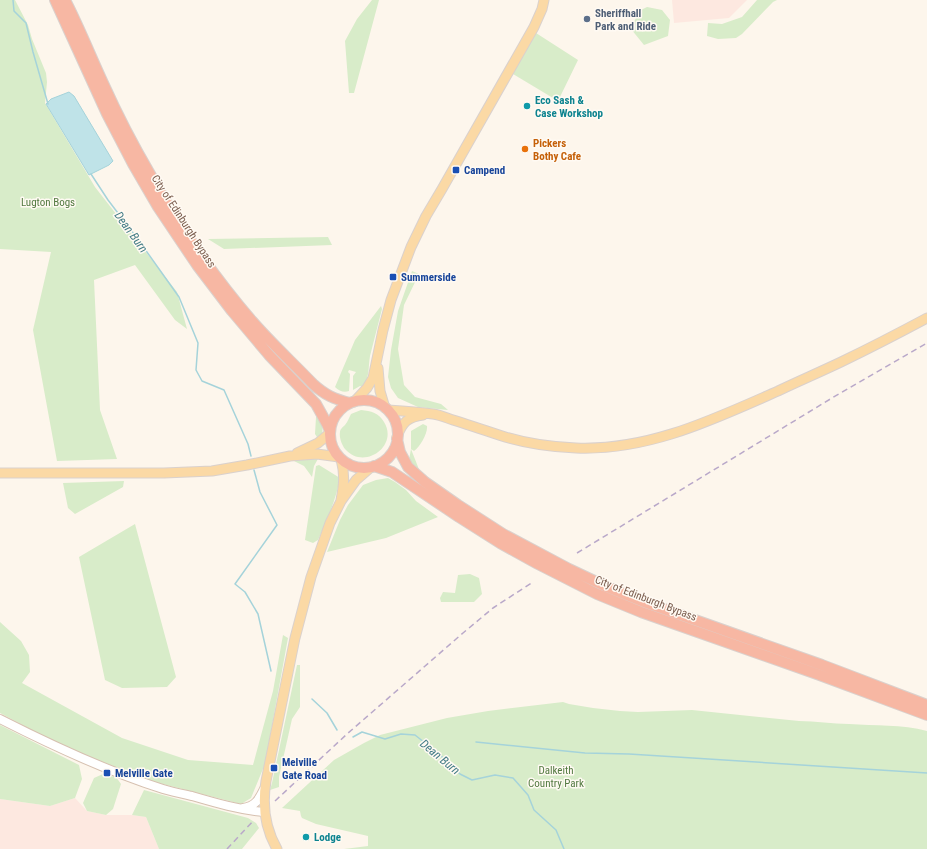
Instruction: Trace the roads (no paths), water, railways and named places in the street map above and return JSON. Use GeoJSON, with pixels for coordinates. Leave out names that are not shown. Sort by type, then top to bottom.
{"type":"FeatureCollection","features":[{"type":"Feature","properties":{"kind":"highway","name":"City of Edinburgh Bypass"},"geometry":{"type":"LineString","coordinates":[[55,0],[107,114],[141,178],[162,213],[197,265],[232,311],[269,355],[316,404],[324,417],[330,432]]}},
{"type":"Feature","properties":{"kind":"highway","name":"City of Edinburgh Bypass"},"geometry":{"type":"LineString","coordinates":[[65,0],[103,83],[132,141],[167,203],[202,258],[236,303],[313,384],[332,398],[352,402]]}},
{"type":"Feature","properties":{"kind":"highway"},"geometry":{"type":"LineString","coordinates":[[367,400],[386,409],[395,421],[397,438],[392,453],[387,458],[381,463],[364,468],[348,464],[340,458],[333,447],[330,432],[331,425],[340,409],[352,402],[367,400]]}},
{"type":"Feature","properties":{"kind":"highway","name":"City of Edinburgh Bypass"},"geometry":{"type":"LineString","coordinates":[[397,438],[400,452],[408,467],[425,482],[504,534],[569,569],[647,603],[822,665],[927,705]]}},
{"type":"Feature","properties":{"kind":"highway","name":"City of Edinburgh Bypass"},"geometry":{"type":"LineString","coordinates":[[373,466],[392,472],[500,543],[597,594],[641,612],[803,669],[927,715]]}},
{"type":"Feature","properties":{"kind":"main road"},"geometry":{"type":"LineString","coordinates":[[352,402],[361,395],[373,378],[389,306],[411,247],[426,216],[534,27],[542,9],[544,0]]}},
{"type":"Feature","properties":{"kind":"main road"},"geometry":{"type":"LineString","coordinates":[[377,362],[380,391],[386,409],[410,411],[447,418],[516,440],[576,448],[598,448],[644,442],[686,429],[733,410],[841,362],[927,318]]}},
{"type":"Feature","properties":{"kind":"main road"},"geometry":{"type":"LineString","coordinates":[[397,438],[400,429],[408,419],[428,414]]}},
{"type":"Feature","properties":{"kind":"main road"},"geometry":{"type":"LineString","coordinates":[[290,456],[318,443],[330,432]]}},
{"type":"Feature","properties":{"kind":"main road"},"geometry":{"type":"LineString","coordinates":[[0,473],[156,473],[212,471],[247,466],[290,456],[317,454],[340,458],[344,470],[341,501]]}},
{"type":"Feature","properties":{"kind":"main road"},"geometry":{"type":"LineString","coordinates":[[278,849],[271,836],[264,812],[264,789],[298,624],[311,577],[330,523],[341,501],[356,480],[373,466]]}},
{"type":"Feature","properties":{"kind":"street"},"geometry":{"type":"LineString","coordinates":[[0,719],[59,748],[125,776],[164,789],[239,808],[264,812]]}},
{"type":"Feature","properties":{"kind":"street"},"geometry":{"type":"LineString","coordinates":[[239,808],[246,808],[254,804],[264,789]]}},
{"type":"Feature","properties":{"kind":"water"},"geometry":{"type":"Polygon","coordinates":[[[69,92],[74,96],[113,161],[109,165],[89,175],[46,104],[51,99],[69,92]]]}},
{"type":"Feature","properties":{"kind":"waterway","name":"Dean Burn"},"geometry":{"type":"LineString","coordinates":[[13,0],[14,11],[26,23],[48,104]]}},
{"type":"Feature","properties":{"kind":"waterway","name":"Dean Burn"},"geometry":{"type":"LineString","coordinates":[[91,174],[108,200],[179,297],[198,343],[196,370],[202,381],[224,390],[248,444],[251,456]]}},
{"type":"Feature","properties":{"kind":"waterway","name":"Dean Burn"},"geometry":{"type":"LineString","coordinates":[[254,470],[260,492],[277,525],[235,584],[245,592],[258,614],[271,671]]}},
{"type":"Feature","properties":{"kind":"waterway","name":"Dean Burn"},"geometry":{"type":"LineString","coordinates":[[312,699],[327,713],[337,730]]}},
{"type":"Feature","properties":{"kind":"waterway","name":"Dean Burn"},"geometry":{"type":"LineString","coordinates":[[353,737],[362,732],[385,739],[401,734],[415,735],[439,754],[460,774],[472,780],[495,775],[513,778],[528,795],[534,810],[556,830],[564,849]]}},
{"type":"Feature","properties":{"kind":"waterway"},"geometry":{"type":"LineString","coordinates":[[476,742],[585,753],[629,754],[927,773]]}},
{"type":"Feature","properties":{"kind":"railway"},"geometry":{"type":"LineString","coordinates":[[577,553],[832,398],[927,343]]}},
{"type":"Feature","properties":{"kind":"railway"},"geometry":{"type":"LineString","coordinates":[[275,801],[347,734],[463,633],[493,608],[533,582]]}},
{"type":"Feature","properties":{"kind":"railway"},"geometry":{"type":"LineString","coordinates":[[227,849],[254,820]]}},
{"type":"Feature","properties":{"kind":"place","name":"Sheriffhall Park and Ride"},"geometry":{"type":"Point","coordinates":[587,19]}},
{"type":"Feature","properties":{"kind":"place","name":"Eco Sash & Case Workshop"},"geometry":{"type":"Point","coordinates":[527,106]}},
{"type":"Feature","properties":{"kind":"place","name":"Pickers Bothy Cafe"},"geometry":{"type":"Point","coordinates":[525,149]}},
{"type":"Feature","properties":{"kind":"place","name":"Campend"},"geometry":{"type":"Point","coordinates":[456,170]}},
{"type":"Feature","properties":{"kind":"place","name":"Summerside"},"geometry":{"type":"Point","coordinates":[393,277]}},
{"type":"Feature","properties":{"kind":"place","name":"Melville Gate Road"},"geometry":{"type":"Point","coordinates":[274,768]}},
{"type":"Feature","properties":{"kind":"place","name":"Melville Gate"},"geometry":{"type":"Point","coordinates":[107,773]}},
{"type":"Feature","properties":{"kind":"place","name":"Lodge"},"geometry":{"type":"Point","coordinates":[306,837]}},
{"type":"Feature","properties":{"kind":"park label","name":"Lugton Bogs"},"geometry":{"type":"Point","coordinates":[48,202]}},
{"type":"Feature","properties":{"kind":"park label","name":"Dalkeith Country Park"},"geometry":{"type":"Point","coordinates":[556,776]}}]}
